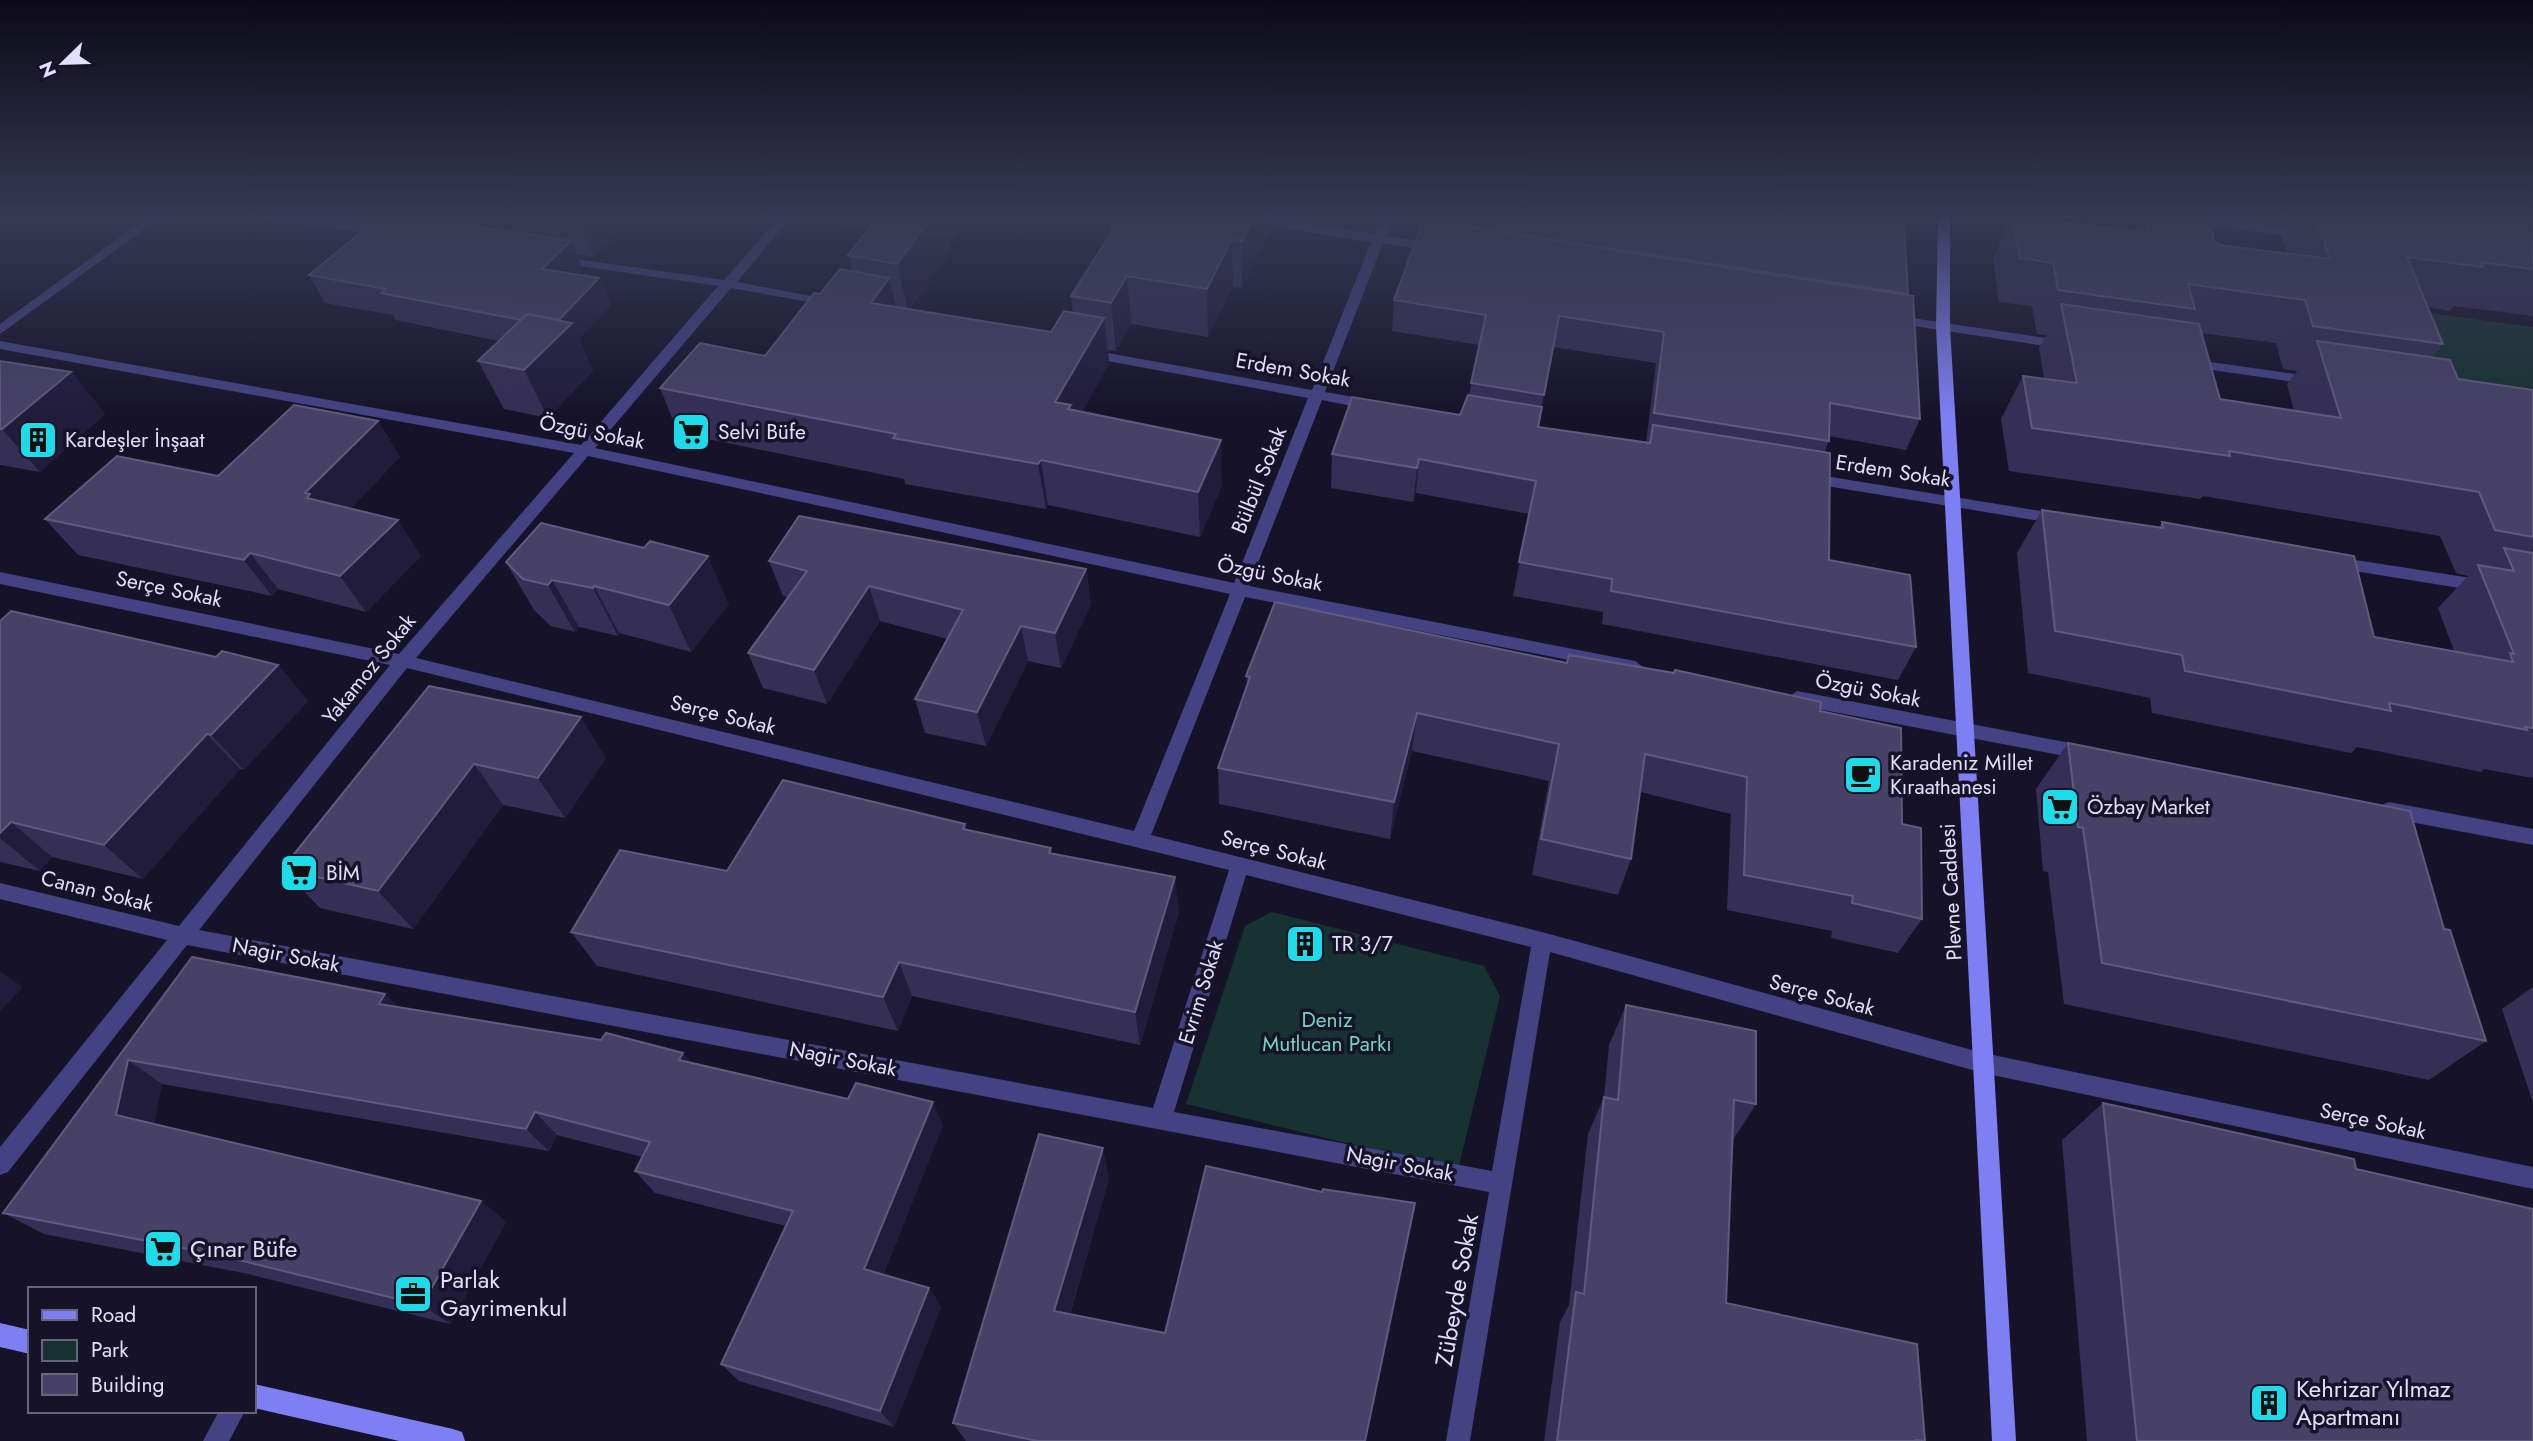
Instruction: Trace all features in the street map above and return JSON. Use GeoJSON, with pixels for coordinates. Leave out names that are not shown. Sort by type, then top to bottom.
{"type":"FeatureCollection","features":[{"type":"Feature","properties":{"kind":"street"},"geometry":{"type":"LineString","coordinates":[[0,330],[66,282]]}},
{"type":"Feature","properties":{"kind":"street"},"geometry":{"type":"LineString","coordinates":[[710,282],[846,307]]}},
{"type":"Feature","properties":{"kind":"street","name":"Yakamoz Sokak"},"geometry":{"type":"LineString","coordinates":[[0,1164],[403,661],[730,282]]}},
{"type":"Feature","properties":{"kind":"street","name":"Bülbül Sokak"},"geometry":{"type":"LineString","coordinates":[[1140,840],[1360,282]]}},
{"type":"Feature","properties":{"kind":"street","name":"Plevne Caddesi"},"geometry":{"type":"LineString","coordinates":[[1943,282],[1943,327],[1952,502],[2004,1441]]}},
{"type":"Feature","properties":{"kind":"street"},"geometry":{"type":"LineString","coordinates":[[1874,316],[2080,347]]}},
{"type":"Feature","properties":{"kind":"street","name":"Özgü Sokak"},"geometry":{"type":"LineString","coordinates":[[0,345],[583,450],[1238,590],[1650,670]]}},
{"type":"Feature","properties":{"kind":"street","name":"Erdem Sokak"},"geometry":{"type":"LineString","coordinates":[[1073,350],[1383,407]]}},
{"type":"Feature","properties":{"kind":"street"},"geometry":{"type":"LineString","coordinates":[[2176,361],[2327,383]]}},
{"type":"Feature","properties":{"kind":"street","name":"Erdem Sokak"},"geometry":{"type":"LineString","coordinates":[[1789,475],[2074,521]]}},
{"type":"Feature","properties":{"kind":"street"},"geometry":{"type":"LineString","coordinates":[[2317,560],[2506,589]]}},
{"type":"Feature","properties":{"kind":"street","name":"Serçe Sokak"},"geometry":{"type":"LineString","coordinates":[[0,578],[403,661],[1140,840],[1542,941],[1983,1063],[2533,1178]]}},
{"type":"Feature","properties":{"kind":"street","name":"Özgü Sokak"},"geometry":{"type":"LineString","coordinates":[[1787,696],[2100,756]]}},
{"type":"Feature","properties":{"kind":"street"},"geometry":{"type":"LineString","coordinates":[[2371,807],[2533,837]]}},
{"type":"Feature","properties":{"kind":"street","name":"Evrim Sokak"},"geometry":{"type":"LineString","coordinates":[[1161,1118],[1240,865]]}},
{"type":"Feature","properties":{"kind":"street","name":"Canan Sokak"},"geometry":{"type":"LineString","coordinates":[[0,891],[184,936]]}},
{"type":"Feature","properties":{"kind":"street","name":"Nagir Sokak"},"geometry":{"type":"LineString","coordinates":[[184,936],[1502,1184]]}},
{"type":"Feature","properties":{"kind":"street","name":"Zübeyde Sokak"},"geometry":{"type":"LineString","coordinates":[[1458,1441],[1542,941]]}},
{"type":"Feature","properties":{"kind":"street"},"geometry":{"type":"LineString","coordinates":[[0,1335],[28,1342]]}},
{"type":"Feature","properties":{"kind":"street"},"geometry":{"type":"LineString","coordinates":[[256,1396],[453,1441]]}},
{"type":"Feature","properties":{"kind":"street"},"geometry":{"type":"LineString","coordinates":[[215,1441],[232,1413]]}},
{"type":"Feature","properties":{"kind":"green space"},"geometry":{"type":"Polygon","coordinates":[[[2399,309],[2533,327],[2533,391],[2425,375],[2399,309]]]}},
{"type":"Feature","properties":{"kind":"green space","name":"Deniz Mutlucan Parkı"},"geometry":{"type":"Polygon","coordinates":[[[1272,912],[1484,966],[1500,996],[1458,1170],[1186,1104],[1245,926],[1272,912]]]}},
{"type":"Feature","properties":{"kind":"building"},"geometry":{"type":"Polygon","coordinates":[[[348,282],[595,282],[559,320],[527,314],[521,320],[381,293],[385,289],[348,282]]]}},
{"type":"Feature","properties":{"kind":"building"},"geometry":{"type":"Polygon","coordinates":[[[829,282],[886,282],[871,303],[1051,332],[1064,311],[1104,318],[1055,402],[1071,405],[1068,409],[1221,440],[1198,492],[1041,460],[1038,464],[893,438],[896,434],[660,388],[700,343],[765,356],[814,293],[820,294],[829,282]]]}},
{"type":"Feature","properties":{"kind":"building"},"geometry":{"type":"Polygon","coordinates":[[[1080,282],[1123,282],[1111,303],[1071,296],[1080,282]]]}},
{"type":"Feature","properties":{"kind":"building"},"geometry":{"type":"Polygon","coordinates":[[[1165,282],[1210,282],[1207,289],[1165,282]]]}},
{"type":"Feature","properties":{"kind":"building"},"geometry":{"type":"Polygon","coordinates":[[[1401,282],[1823,282],[1913,296],[1920,419],[1830,403],[1829,441],[1654,413],[1664,332],[1559,316],[1544,395],[1471,383],[1486,315],[1394,300],[1401,282]]]}},
{"type":"Feature","properties":{"kind":"building"},"geometry":{"type":"Polygon","coordinates":[[[1831,282],[1907,282],[1908,294],[1831,282]]]}},
{"type":"Feature","properties":{"kind":"building"},"geometry":{"type":"Polygon","coordinates":[[[2057,282],[2417,282],[2443,344],[2313,326],[2305,300],[2188,284],[2195,309],[2058,290],[2057,282]]]}},
{"type":"Feature","properties":{"kind":"building"},"geometry":{"type":"Polygon","coordinates":[[[2061,304],[2199,324],[2220,399],[2341,418],[2317,341],[2450,360],[2458,379],[2533,390],[2533,537],[2495,530],[2479,492],[2229,451],[2230,456],[2032,428],[2023,376],[2077,383],[2061,304]]]}},
{"type":"Feature","properties":{"kind":"building"},"geometry":{"type":"Polygon","coordinates":[[[527,314],[572,323],[524,370],[478,361],[527,314]]]}},
{"type":"Feature","properties":{"kind":"building"},"geometry":{"type":"Polygon","coordinates":[[[0,361],[71,372],[0,429],[0,361]]]}},
{"type":"Feature","properties":{"kind":"building"},"geometry":{"type":"Polygon","coordinates":[[[1468,395],[1542,407],[1538,427],[1650,443],[1653,425],[1830,453],[1829,560],[1910,575],[1916,647],[1611,591],[1612,579],[1519,562],[1536,481],[1419,459],[1417,468],[1332,454],[1352,397],[1460,415],[1468,395]]]}},
{"type":"Feature","properties":{"kind":"building"},"geometry":{"type":"Polygon","coordinates":[[[294,405],[378,421],[305,493],[310,494],[307,498],[398,520],[340,576],[250,553],[244,560],[45,519],[117,456],[218,476],[294,405]]]}},
{"type":"Feature","properties":{"kind":"building"},"geometry":{"type":"Polygon","coordinates":[[[2042,510],[2163,528],[2162,522],[2354,556],[2374,637],[2513,662],[2510,653],[2514,654],[2478,565],[2514,571],[2504,548],[2533,553],[2533,728],[2525,727],[2527,730],[2389,703],[2391,711],[2185,671],[2182,655],[2055,631],[2042,510]]]}},
{"type":"Feature","properties":{"kind":"building"},"geometry":{"type":"Polygon","coordinates":[[[799,516],[1086,569],[1055,633],[1021,626],[977,712],[915,699],[963,610],[869,586],[814,670],[748,653],[807,571],[769,561],[799,516]]]}},
{"type":"Feature","properties":{"kind":"building"},"geometry":{"type":"Polygon","coordinates":[[[541,523],[644,548],[650,541],[708,556],[669,605],[594,586],[593,588],[552,580],[548,585],[523,579],[506,562],[541,523]]]}},
{"type":"Feature","properties":{"kind":"building"},"geometry":{"type":"Polygon","coordinates":[[[1275,602],[1567,663],[1569,655],[1674,673],[1675,670],[1821,702],[1820,711],[1901,728],[1902,824],[1921,828],[1922,919],[1852,903],[1853,896],[1744,875],[1747,777],[1645,754],[1631,859],[1541,839],[1559,744],[1417,713],[1394,802],[1218,768],[1250,677],[1246,676],[1275,602]]]}},
{"type":"Feature","properties":{"kind":"building"},"geometry":{"type":"Polygon","coordinates":[[[11,611],[216,657],[222,651],[278,665],[211,735],[207,734],[104,845],[11,822],[0,833],[0,621],[11,611]]]}},
{"type":"Feature","properties":{"kind":"building"},"geometry":{"type":"Polygon","coordinates":[[[429,686],[581,717],[538,778],[474,764],[378,891],[282,869],[429,686]]]}},
{"type":"Feature","properties":{"kind":"building"},"geometry":{"type":"Polygon","coordinates":[[[2068,743],[2410,811],[2444,929],[2450,930],[2486,1041],[2102,963],[2083,828],[2078,827],[2068,743]]]}},
{"type":"Feature","properties":{"kind":"building"},"geometry":{"type":"Polygon","coordinates":[[[783,780],[965,824],[963,829],[1051,848],[1049,853],[1175,877],[1135,1012],[899,962],[883,997],[571,932],[620,850],[727,871],[783,780]]]}},
{"type":"Feature","properties":{"kind":"building"},"geometry":{"type":"Polygon","coordinates":[[[192,957],[385,994],[379,1004],[601,1040],[606,1033],[683,1053],[679,1060],[848,1099],[856,1083],[933,1102],[864,1269],[929,1288],[880,1411],[721,1364],[793,1211],[635,1171],[650,1142],[535,1112],[526,1129],[128,1060],[116,1115],[481,1201],[422,1305],[214,1254],[3,1213],[192,957]]]}},
{"type":"Feature","properties":{"kind":"building"},"geometry":{"type":"Polygon","coordinates":[[[1626,1005],[1756,1031],[1756,1104],[1734,1100],[1726,1303],[1917,1344],[1925,1441],[1557,1441],[1576,1292],[1584,1294],[1604,1097],[1618,1100],[1626,1005]]]}},
{"type":"Feature","properties":{"kind":"building"},"geometry":{"type":"Polygon","coordinates":[[[2103,1103],[2354,1159],[2356,1169],[2533,1209],[2533,1441],[2137,1441],[2103,1103]]]}},
{"type":"Feature","properties":{"kind":"building"},"geometry":{"type":"Polygon","coordinates":[[[1039,1134],[1103,1148],[1054,1311],[1165,1333],[1206,1166],[1322,1192],[1323,1189],[1415,1203],[1365,1441],[1037,1441],[953,1423],[1039,1134]]]}},
{"type":"Feature","properties":{"kind":"place","name":"Selvi Büfe"},"geometry":{"type":"Point","coordinates":[691,432]}},
{"type":"Feature","properties":{"kind":"place","name":"Kardeşler İnşaat"},"geometry":{"type":"Point","coordinates":[38,440]}},
{"type":"Feature","properties":{"kind":"place","name":"Karadeniz Millet Kıraathanesi"},"geometry":{"type":"Point","coordinates":[1863,775]}},
{"type":"Feature","properties":{"kind":"place","name":"Özbay Market"},"geometry":{"type":"Point","coordinates":[2060,807]}},
{"type":"Feature","properties":{"kind":"place","name":"BİM"},"geometry":{"type":"Point","coordinates":[299,873]}},
{"type":"Feature","properties":{"kind":"place","name":"TR 3/7"},"geometry":{"type":"Point","coordinates":[1305,944]}},
{"type":"Feature","properties":{"kind":"place","name":"Çınar Büfe"},"geometry":{"type":"Point","coordinates":[163,1249]}},
{"type":"Feature","properties":{"kind":"place","name":"Parlak Gayrimenkul"},"geometry":{"type":"Point","coordinates":[413,1294]}},
{"type":"Feature","properties":{"kind":"place","name":"Kehrizar Yılmaz Apartmanı"},"geometry":{"type":"Point","coordinates":[2269,1403]}}]}
